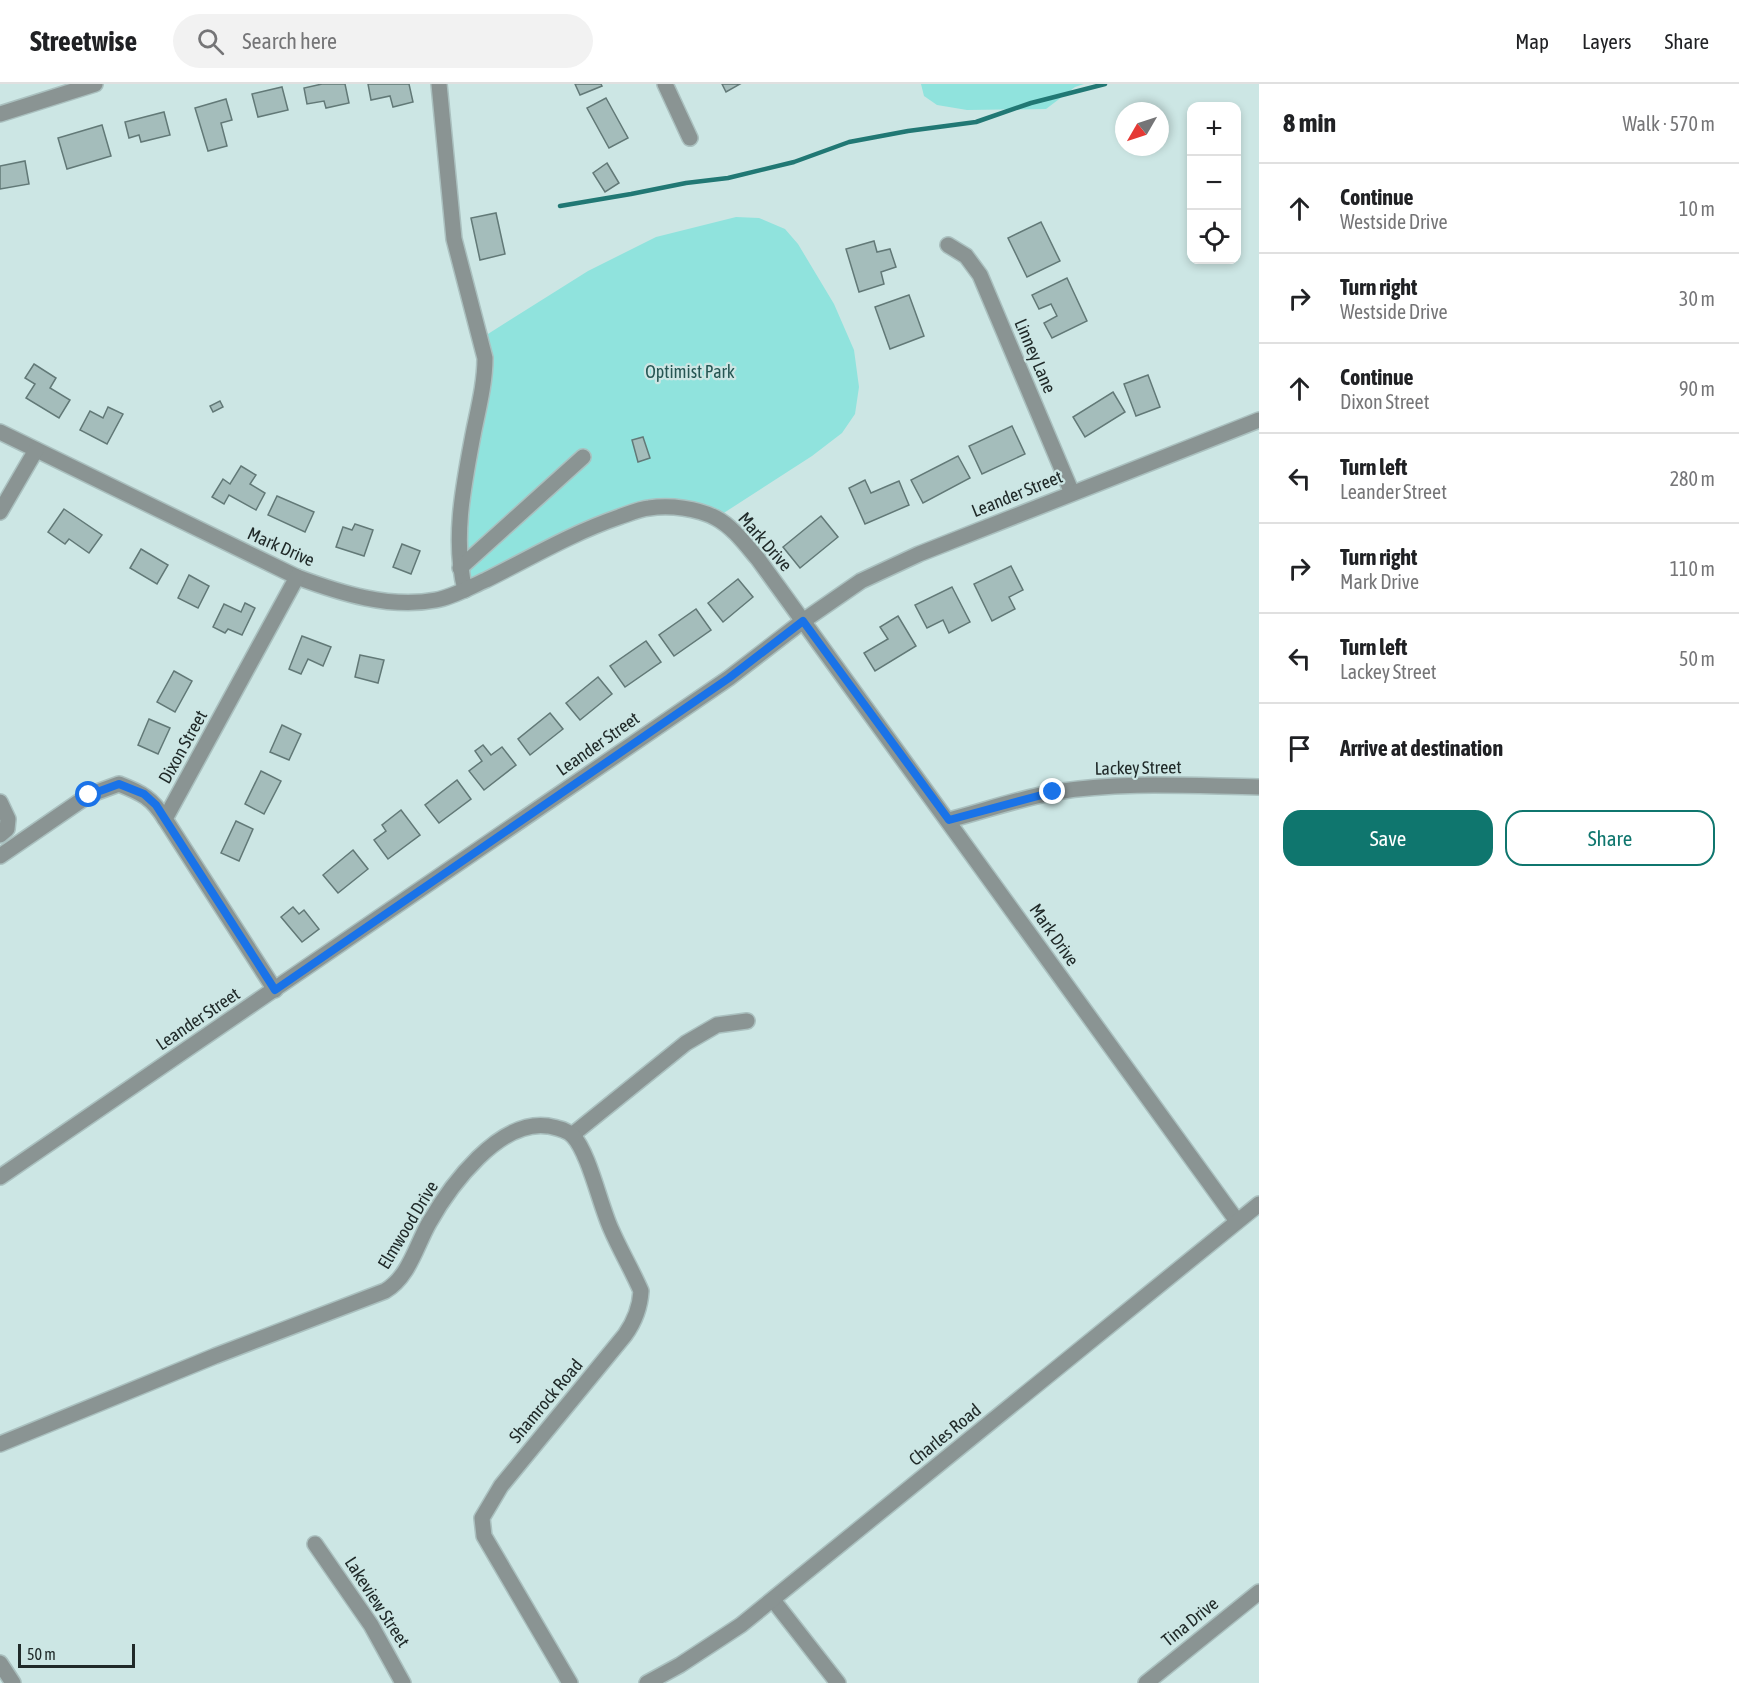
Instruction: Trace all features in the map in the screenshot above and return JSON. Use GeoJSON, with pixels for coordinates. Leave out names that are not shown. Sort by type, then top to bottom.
{"type":"FeatureCollection","features":[{"type":"Feature","properties":{"kind":"street"},"geometry":{"type":"LineString","coordinates":[[0,114],[95,84]]}},
{"type":"Feature","properties":{"kind":"street"},"geometry":{"type":"LineString","coordinates":[[439,84],[454,239],[485,358],[485,375],[469,458],[458,539],[460,568],[465,590]]}},
{"type":"Feature","properties":{"kind":"street"},"geometry":{"type":"LineString","coordinates":[[665,84],[690,138]]}},
{"type":"Feature","properties":{"kind":"street","name":"Linney Lane"},"geometry":{"type":"LineString","coordinates":[[948,245],[966,256],[980,275],[1072,493]]}},
{"type":"Feature","properties":{"kind":"street","name":"Leander Street"},"geometry":{"type":"LineString","coordinates":[[0,1177],[729,678],[803,621],[861,581],[919,554],[1259,420]]}},
{"type":"Feature","properties":{"kind":"street","name":"Mark Drive"},"geometry":{"type":"LineString","coordinates":[[0,432],[297,578],[352,594],[413,603],[437,600],[465,590],[592,526],[646,508],[663,506],[686,509],[716,518],[737,534],[758,559],[1237,1221]]}},
{"type":"Feature","properties":{"kind":"street"},"geometry":{"type":"LineString","coordinates":[[0,512],[36,450]]}},
{"type":"Feature","properties":{"kind":"street"},"geometry":{"type":"LineString","coordinates":[[460,568],[583,457]]}},
{"type":"Feature","properties":{"kind":"street","name":"Dixon Street"},"geometry":{"type":"LineString","coordinates":[[165,819],[297,578]]}},
{"type":"Feature","properties":{"kind":"street"},"geometry":{"type":"LineString","coordinates":[[0,856],[89,795],[119,784],[144,794],[156,805],[275,990]]}},
{"type":"Feature","properties":{"kind":"street","name":"Lackey Street"},"geometry":{"type":"LineString","coordinates":[[949,820],[1026,799],[1080,789],[1115,786],[1259,787]]}},
{"type":"Feature","properties":{"kind":"street"},"geometry":{"type":"LineString","coordinates":[[0,802],[8,819],[4,832],[19,843]]}},
{"type":"Feature","properties":{"kind":"street"},"geometry":{"type":"LineString","coordinates":[[572,1135],[686,1043],[717,1025],[747,1021]]}},
{"type":"Feature","properties":{"kind":"street","name":"Elmwood Drive"},"geometry":{"type":"LineString","coordinates":[[0,1444],[215,1356],[385,1291],[395,1285],[402,1276],[429,1223],[452,1187],[480,1157],[504,1138],[521,1129],[541,1125],[561,1128],[572,1135]]}},
{"type":"Feature","properties":{"kind":"street","name":"Shamrock Road"},"geometry":{"type":"LineString","coordinates":[[570,1683],[484,1536],[482,1518],[501,1486],[625,1335],[634,1322],[640,1302],[641,1291],[611,1230],[584,1153],[572,1135]]}},
{"type":"Feature","properties":{"kind":"street","name":"Charles Road"},"geometry":{"type":"LineString","coordinates":[[647,1683],[680,1665],[741,1625],[773,1600],[1259,1204]]}},
{"type":"Feature","properties":{"kind":"street","name":"Lakeview Street"},"geometry":{"type":"LineString","coordinates":[[315,1544],[371,1625],[403,1683]]}},
{"type":"Feature","properties":{"kind":"street","name":"Tina Drive"},"geometry":{"type":"LineString","coordinates":[[1146,1683],[1259,1592]]}},
{"type":"Feature","properties":{"kind":"street"},"geometry":{"type":"LineString","coordinates":[[773,1600],[838,1683]]}},
{"type":"Feature","properties":{"kind":"street"},"geometry":{"type":"LineString","coordinates":[[0,1663],[13,1683]]}},
{"type":"Feature","properties":{"kind":"green space"},"geometry":{"type":"Polygon","coordinates":[[[921,84],[1084,84],[1075,87],[1046,109],[967,110],[937,105],[924,96],[921,84]]]}},
{"type":"Feature","properties":{"kind":"green space","name":"Optimist Park"},"geometry":{"type":"Polygon","coordinates":[[[736,217],[759,218],[785,229],[798,244],[834,304],[854,350],[859,387],[855,414],[842,433],[812,456],[716,518],[646,508],[465,590],[469,458],[480,339],[588,271],[656,237],[736,217]]]}},
{"type":"Feature","properties":{"kind":"building"},"geometry":{"type":"Polygon","coordinates":[[[322,84],[345,84],[349,103],[326,108],[324,101],[307,104],[304,88],[322,84]]]}},
{"type":"Feature","properties":{"kind":"building"},"geometry":{"type":"Polygon","coordinates":[[[368,84],[409,84],[413,102],[393,107],[390,96],[371,100],[368,84]]]}},
{"type":"Feature","properties":{"kind":"building"},"geometry":{"type":"Polygon","coordinates":[[[575,84],[601,84],[602,86],[580,95],[575,84]]]}},
{"type":"Feature","properties":{"kind":"building"},"geometry":{"type":"Polygon","coordinates":[[[722,84],[740,84],[726,92],[722,84]]]}},
{"type":"Feature","properties":{"kind":"building"},"geometry":{"type":"Polygon","coordinates":[[[282,87],[288,110],[258,117],[252,94],[282,87]]]}},
{"type":"Feature","properties":{"kind":"building"},"geometry":{"type":"Polygon","coordinates":[[[606,98],[628,138],[609,148],[587,108],[606,98]]]}},
{"type":"Feature","properties":{"kind":"building"},"geometry":{"type":"Polygon","coordinates":[[[226,99],[232,120],[221,123],[227,146],[208,151],[195,108],[226,99]]]}},
{"type":"Feature","properties":{"kind":"building"},"geometry":{"type":"Polygon","coordinates":[[[164,112],[170,135],[141,142],[139,135],[129,138],[125,122],[164,112]]]}},
{"type":"Feature","properties":{"kind":"building"},"geometry":{"type":"Polygon","coordinates":[[[102,125],[111,156],[67,169],[58,138],[102,125]]]}},
{"type":"Feature","properties":{"kind":"building"},"geometry":{"type":"Polygon","coordinates":[[[25,161],[29,184],[0,189],[0,166],[25,161]]]}},
{"type":"Feature","properties":{"kind":"building"},"geometry":{"type":"Polygon","coordinates":[[[607,163],[619,183],[605,192],[593,173],[607,163]]]}},
{"type":"Feature","properties":{"kind":"building"},"geometry":{"type":"Polygon","coordinates":[[[496,213],[505,254],[480,260],[471,218],[496,213]]]}},
{"type":"Feature","properties":{"kind":"building"},"geometry":{"type":"Polygon","coordinates":[[[1041,222],[1060,261],[1027,277],[1008,238],[1041,222]]]}},
{"type":"Feature","properties":{"kind":"building"},"geometry":{"type":"Polygon","coordinates":[[[874,241],[877,252],[890,249],[896,267],[881,272],[884,284],[859,292],[846,249],[874,241]]]}},
{"type":"Feature","properties":{"kind":"building"},"geometry":{"type":"Polygon","coordinates":[[[1067,278],[1087,321],[1052,338],[1044,323],[1057,316],[1051,304],[1039,309],[1032,295],[1067,278]]]}},
{"type":"Feature","properties":{"kind":"building"},"geometry":{"type":"Polygon","coordinates":[[[909,295],[924,336],[890,349],[875,307],[909,295]]]}},
{"type":"Feature","properties":{"kind":"building"},"geometry":{"type":"Polygon","coordinates":[[[34,364],[56,378],[50,388],[70,400],[59,418],[26,398],[35,384],[25,378],[34,364]]]}},
{"type":"Feature","properties":{"kind":"building"},"geometry":{"type":"Polygon","coordinates":[[[1148,375],[1160,407],[1136,416],[1124,384],[1148,375]]]}},
{"type":"Feature","properties":{"kind":"building"},"geometry":{"type":"Polygon","coordinates":[[[1113,392],[1125,412],[1085,437],[1073,417],[1113,392]]]}},
{"type":"Feature","properties":{"kind":"building"},"geometry":{"type":"Polygon","coordinates":[[[220,401],[223,407],[213,412],[210,406],[220,401]]]}},
{"type":"Feature","properties":{"kind":"building"},"geometry":{"type":"Polygon","coordinates":[[[108,407],[123,414],[107,444],[80,430],[90,411],[103,418],[108,407]]]}},
{"type":"Feature","properties":{"kind":"building"},"geometry":{"type":"Polygon","coordinates":[[[1012,426],[1025,454],[982,474],[969,446],[1012,426]]]}},
{"type":"Feature","properties":{"kind":"building"},"geometry":{"type":"Polygon","coordinates":[[[643,437],[650,458],[638,462],[632,440],[643,437]]]}},
{"type":"Feature","properties":{"kind":"building"},"geometry":{"type":"Polygon","coordinates":[[[958,456],[970,478],[923,503],[911,480],[958,456]]]}},
{"type":"Feature","properties":{"kind":"building"},"geometry":{"type":"Polygon","coordinates":[[[241,466],[256,475],[250,484],[265,493],[256,510],[229,495],[224,504],[212,497],[223,479],[230,484],[241,466]]]}},
{"type":"Feature","properties":{"kind":"building"},"geometry":{"type":"Polygon","coordinates":[[[865,480],[871,493],[899,481],[909,505],[865,524],[849,488],[865,480]]]}},
{"type":"Feature","properties":{"kind":"building"},"geometry":{"type":"Polygon","coordinates":[[[277,496],[314,512],[305,532],[268,515],[277,496]]]}},
{"type":"Feature","properties":{"kind":"building"},"geometry":{"type":"Polygon","coordinates":[[[64,509],[102,535],[89,553],[69,539],[65,544],[48,532],[64,509]]]}},
{"type":"Feature","properties":{"kind":"building"},"geometry":{"type":"Polygon","coordinates":[[[821,516],[838,537],[800,568],[783,547],[821,516]]]}},
{"type":"Feature","properties":{"kind":"building"},"geometry":{"type":"Polygon","coordinates":[[[355,524],[373,530],[364,556],[336,547],[343,527],[352,530],[355,524]]]}},
{"type":"Feature","properties":{"kind":"building"},"geometry":{"type":"Polygon","coordinates":[[[402,544],[420,551],[411,574],[393,567],[402,544]]]}},
{"type":"Feature","properties":{"kind":"building"},"geometry":{"type":"Polygon","coordinates":[[[141,549],[168,565],[157,584],[130,568],[141,549]]]}},
{"type":"Feature","properties":{"kind":"building"},"geometry":{"type":"Polygon","coordinates":[[[1011,566],[1023,590],[1009,597],[1015,609],[992,621],[974,584],[1011,566]]]}},
{"type":"Feature","properties":{"kind":"building"},"geometry":{"type":"Polygon","coordinates":[[[189,575],[209,586],[198,608],[178,598],[189,575]]]}},
{"type":"Feature","properties":{"kind":"building"},"geometry":{"type":"Polygon","coordinates":[[[738,579],[753,597],[723,622],[708,603],[738,579]]]}},
{"type":"Feature","properties":{"kind":"building"},"geometry":{"type":"Polygon","coordinates":[[[952,587],[970,622],[949,633],[943,620],[927,628],[915,605],[952,587]]]}},
{"type":"Feature","properties":{"kind":"building"},"geometry":{"type":"Polygon","coordinates":[[[245,603],[255,608],[242,635],[228,629],[225,633],[213,627],[224,604],[241,612],[245,603]]]}},
{"type":"Feature","properties":{"kind":"building"},"geometry":{"type":"Polygon","coordinates":[[[696,609],[711,630],[674,656],[659,635],[696,609]]]}},
{"type":"Feature","properties":{"kind":"building"},"geometry":{"type":"Polygon","coordinates":[[[898,616],[916,646],[875,671],[864,653],[888,639],[880,627],[898,616]]]}},
{"type":"Feature","properties":{"kind":"building"},"geometry":{"type":"Polygon","coordinates":[[[302,636],[331,647],[323,666],[308,659],[301,674],[289,669],[302,636]]]}},
{"type":"Feature","properties":{"kind":"building"},"geometry":{"type":"Polygon","coordinates":[[[646,641],[661,662],[625,687],[610,666],[646,641]]]}},
{"type":"Feature","properties":{"kind":"building"},"geometry":{"type":"Polygon","coordinates":[[[360,655],[384,660],[378,683],[355,677],[360,655]]]}},
{"type":"Feature","properties":{"kind":"building"},"geometry":{"type":"Polygon","coordinates":[[[174,671],[192,681],[175,712],[157,702],[174,671]]]}},
{"type":"Feature","properties":{"kind":"building"},"geometry":{"type":"Polygon","coordinates":[[[598,677],[612,694],[580,720],[566,703],[598,677]]]}},
{"type":"Feature","properties":{"kind":"building"},"geometry":{"type":"Polygon","coordinates":[[[550,713],[563,729],[530,755],[518,739],[550,713]]]}},
{"type":"Feature","properties":{"kind":"building"},"geometry":{"type":"Polygon","coordinates":[[[149,719],[170,728],[158,754],[138,745],[149,719]]]}},
{"type":"Feature","properties":{"kind":"building"},"geometry":{"type":"Polygon","coordinates":[[[282,725],[301,734],[289,760],[270,752],[282,725]]]}},
{"type":"Feature","properties":{"kind":"building"},"geometry":{"type":"Polygon","coordinates":[[[483,745],[491,755],[502,747],[516,765],[484,790],[469,771],[482,761],[475,751],[483,745]]]}},
{"type":"Feature","properties":{"kind":"building"},"geometry":{"type":"Polygon","coordinates":[[[261,771],[281,781],[264,814],[245,804],[261,771]]]}},
{"type":"Feature","properties":{"kind":"building"},"geometry":{"type":"Polygon","coordinates":[[[457,780],[471,799],[439,823],[425,805],[457,780]]]}},
{"type":"Feature","properties":{"kind":"building"},"geometry":{"type":"Polygon","coordinates":[[[401,810],[420,835],[388,859],[374,840],[386,831],[382,825],[401,810]]]}},
{"type":"Feature","properties":{"kind":"building"},"geometry":{"type":"Polygon","coordinates":[[[236,821],[253,829],[239,861],[221,853],[236,821]]]}},
{"type":"Feature","properties":{"kind":"building"},"geometry":{"type":"Polygon","coordinates":[[[353,850],[368,869],[338,893],[323,875],[353,850]]]}},
{"type":"Feature","properties":{"kind":"building"},"geometry":{"type":"Polygon","coordinates":[[[293,907],[299,914],[304,910],[319,929],[302,942],[281,917],[293,907]]]}},
{"type":"Feature","properties":{"kind":"waterway"},"geometry":{"type":"LineString","coordinates":[[560,206],[686,183],[728,178],[794,162],[849,142],[976,122],[1031,103],[1105,84]]}},
{"type":"Feature","properties":{"kind":"route"},"geometry":{"type":"LineString","coordinates":[[89,795],[119,784],[144,794],[156,805],[275,990],[729,678],[803,621],[949,820],[1053,792]]}}]}
